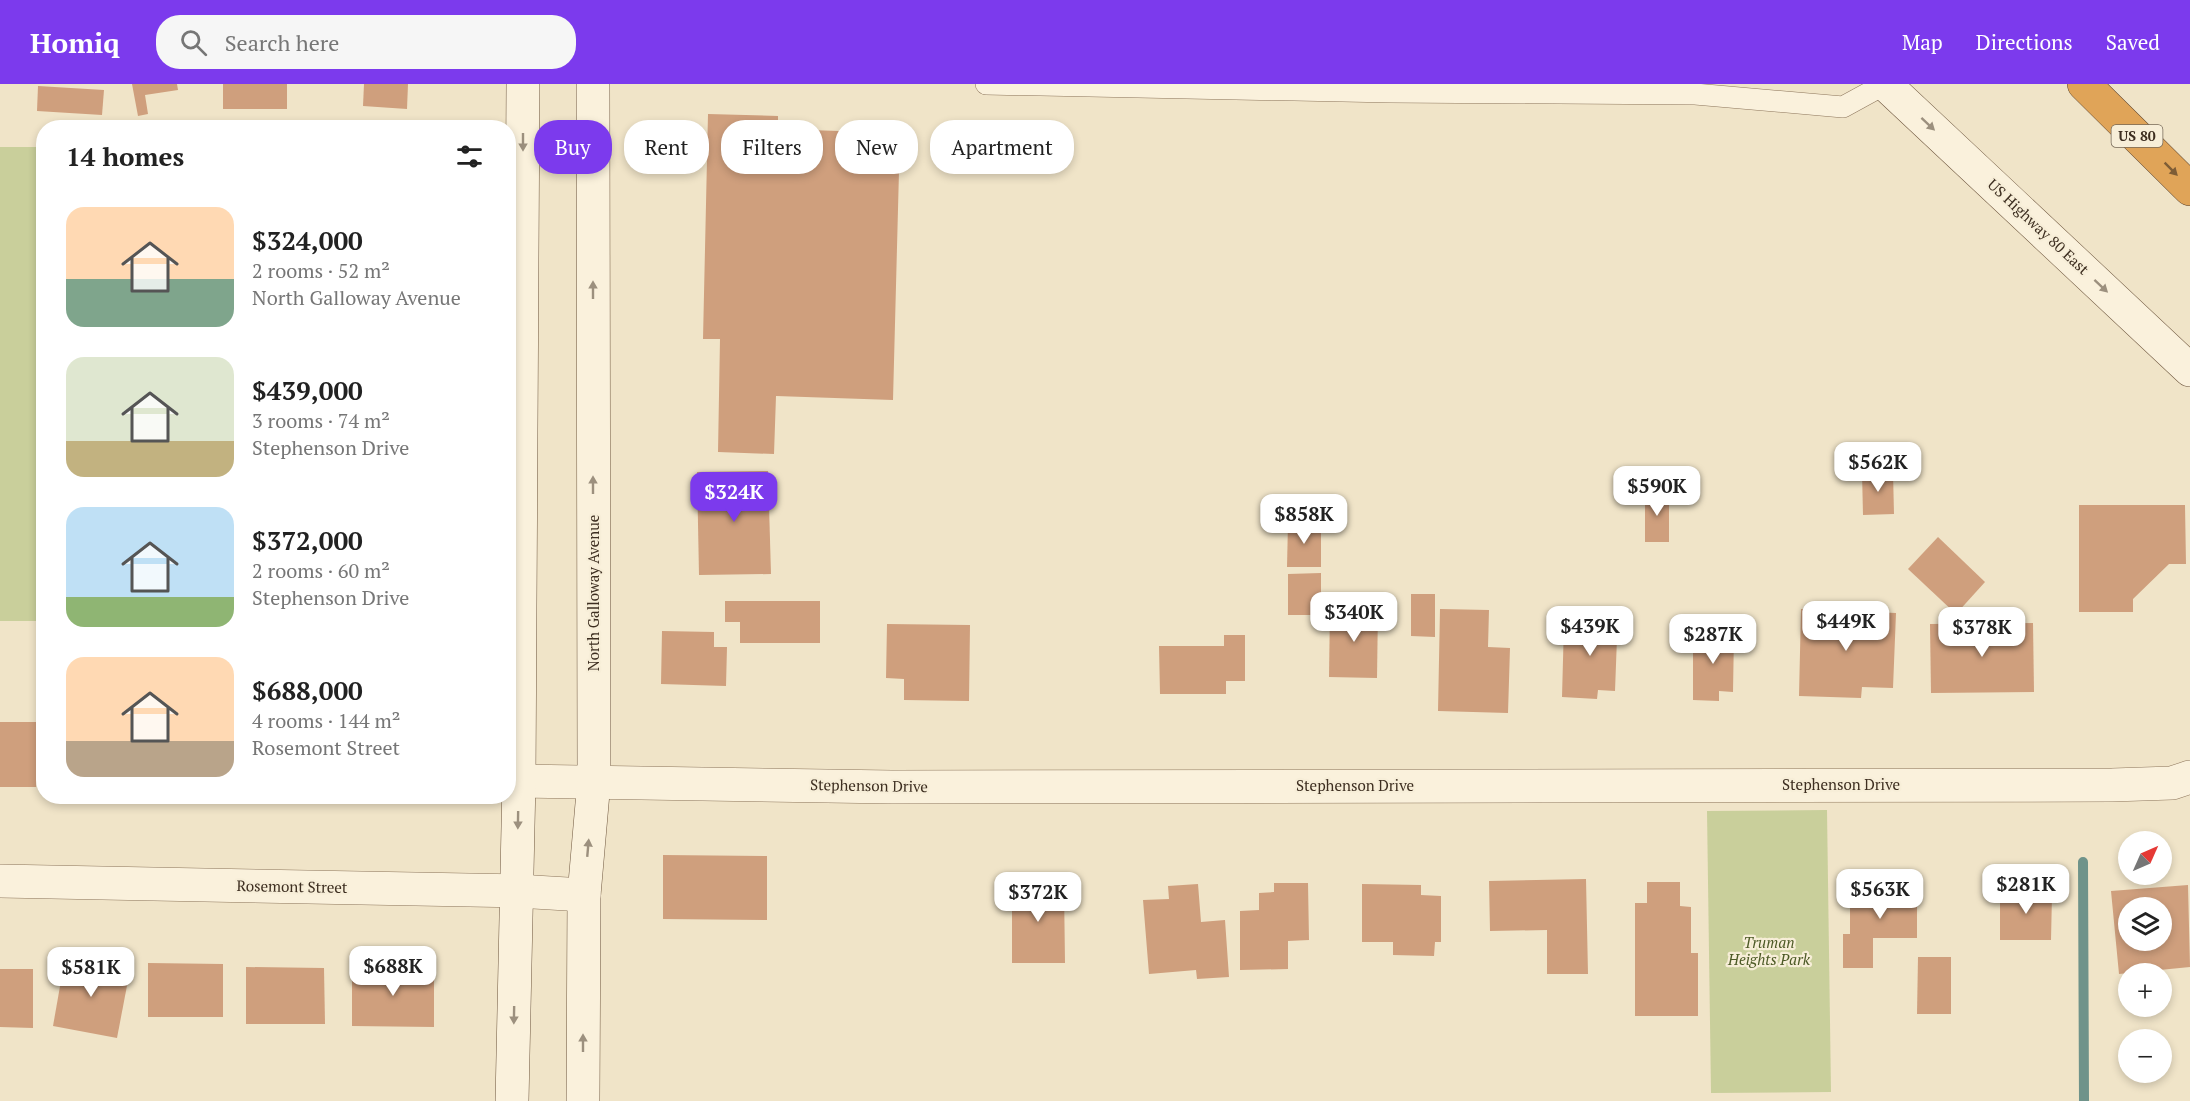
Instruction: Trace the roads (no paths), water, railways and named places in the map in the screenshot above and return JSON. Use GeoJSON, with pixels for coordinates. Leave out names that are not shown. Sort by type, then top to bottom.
{"type":"FeatureCollection","features":[{"type":"Feature","properties":{"kind":"highway","name":"US 80"},"geometry":{"type":"LineString","coordinates":[[2084,84],[2190,189]]}},
{"type":"Feature","properties":{"kind":"main road"},"geometry":{"type":"LineString","coordinates":[[512,1101],[519,781],[523,84]]}},
{"type":"Feature","properties":{"kind":"main road","name":"North Galloway Avenue"},"geometry":{"type":"LineString","coordinates":[[583,1101],[584,895],[594,782],[593,84]]}},
{"type":"Feature","properties":{"kind":"main road","name":"US Highway 80 East"},"geometry":{"type":"LineString","coordinates":[[1885,84],[2190,370]]}},
{"type":"Feature","properties":{"kind":"main road","name":"Stephenson Drive"},"geometry":{"type":"LineString","coordinates":[[519,781],[892,787],[2112,785],[2172,783],[2190,777]]}},
{"type":"Feature","properties":{"kind":"main road","name":"Rosemont Street"},"geometry":{"type":"LineString","coordinates":[[0,881],[517,891],[584,895]]}},
{"type":"Feature","properties":{"kind":"lane"},"geometry":{"type":"LineString","coordinates":[[986,84],[1379,92],[1695,94],[1843,107],[1885,84]]}},
{"type":"Feature","properties":{"kind":"waterway"},"geometry":{"type":"LineString","coordinates":[[2083,862],[2084,1101]]}},
{"type":"Feature","properties":{"kind":"park label","name":"Truman Heights Park"},"geometry":{"type":"Point","coordinates":[1769,952]}}]}
